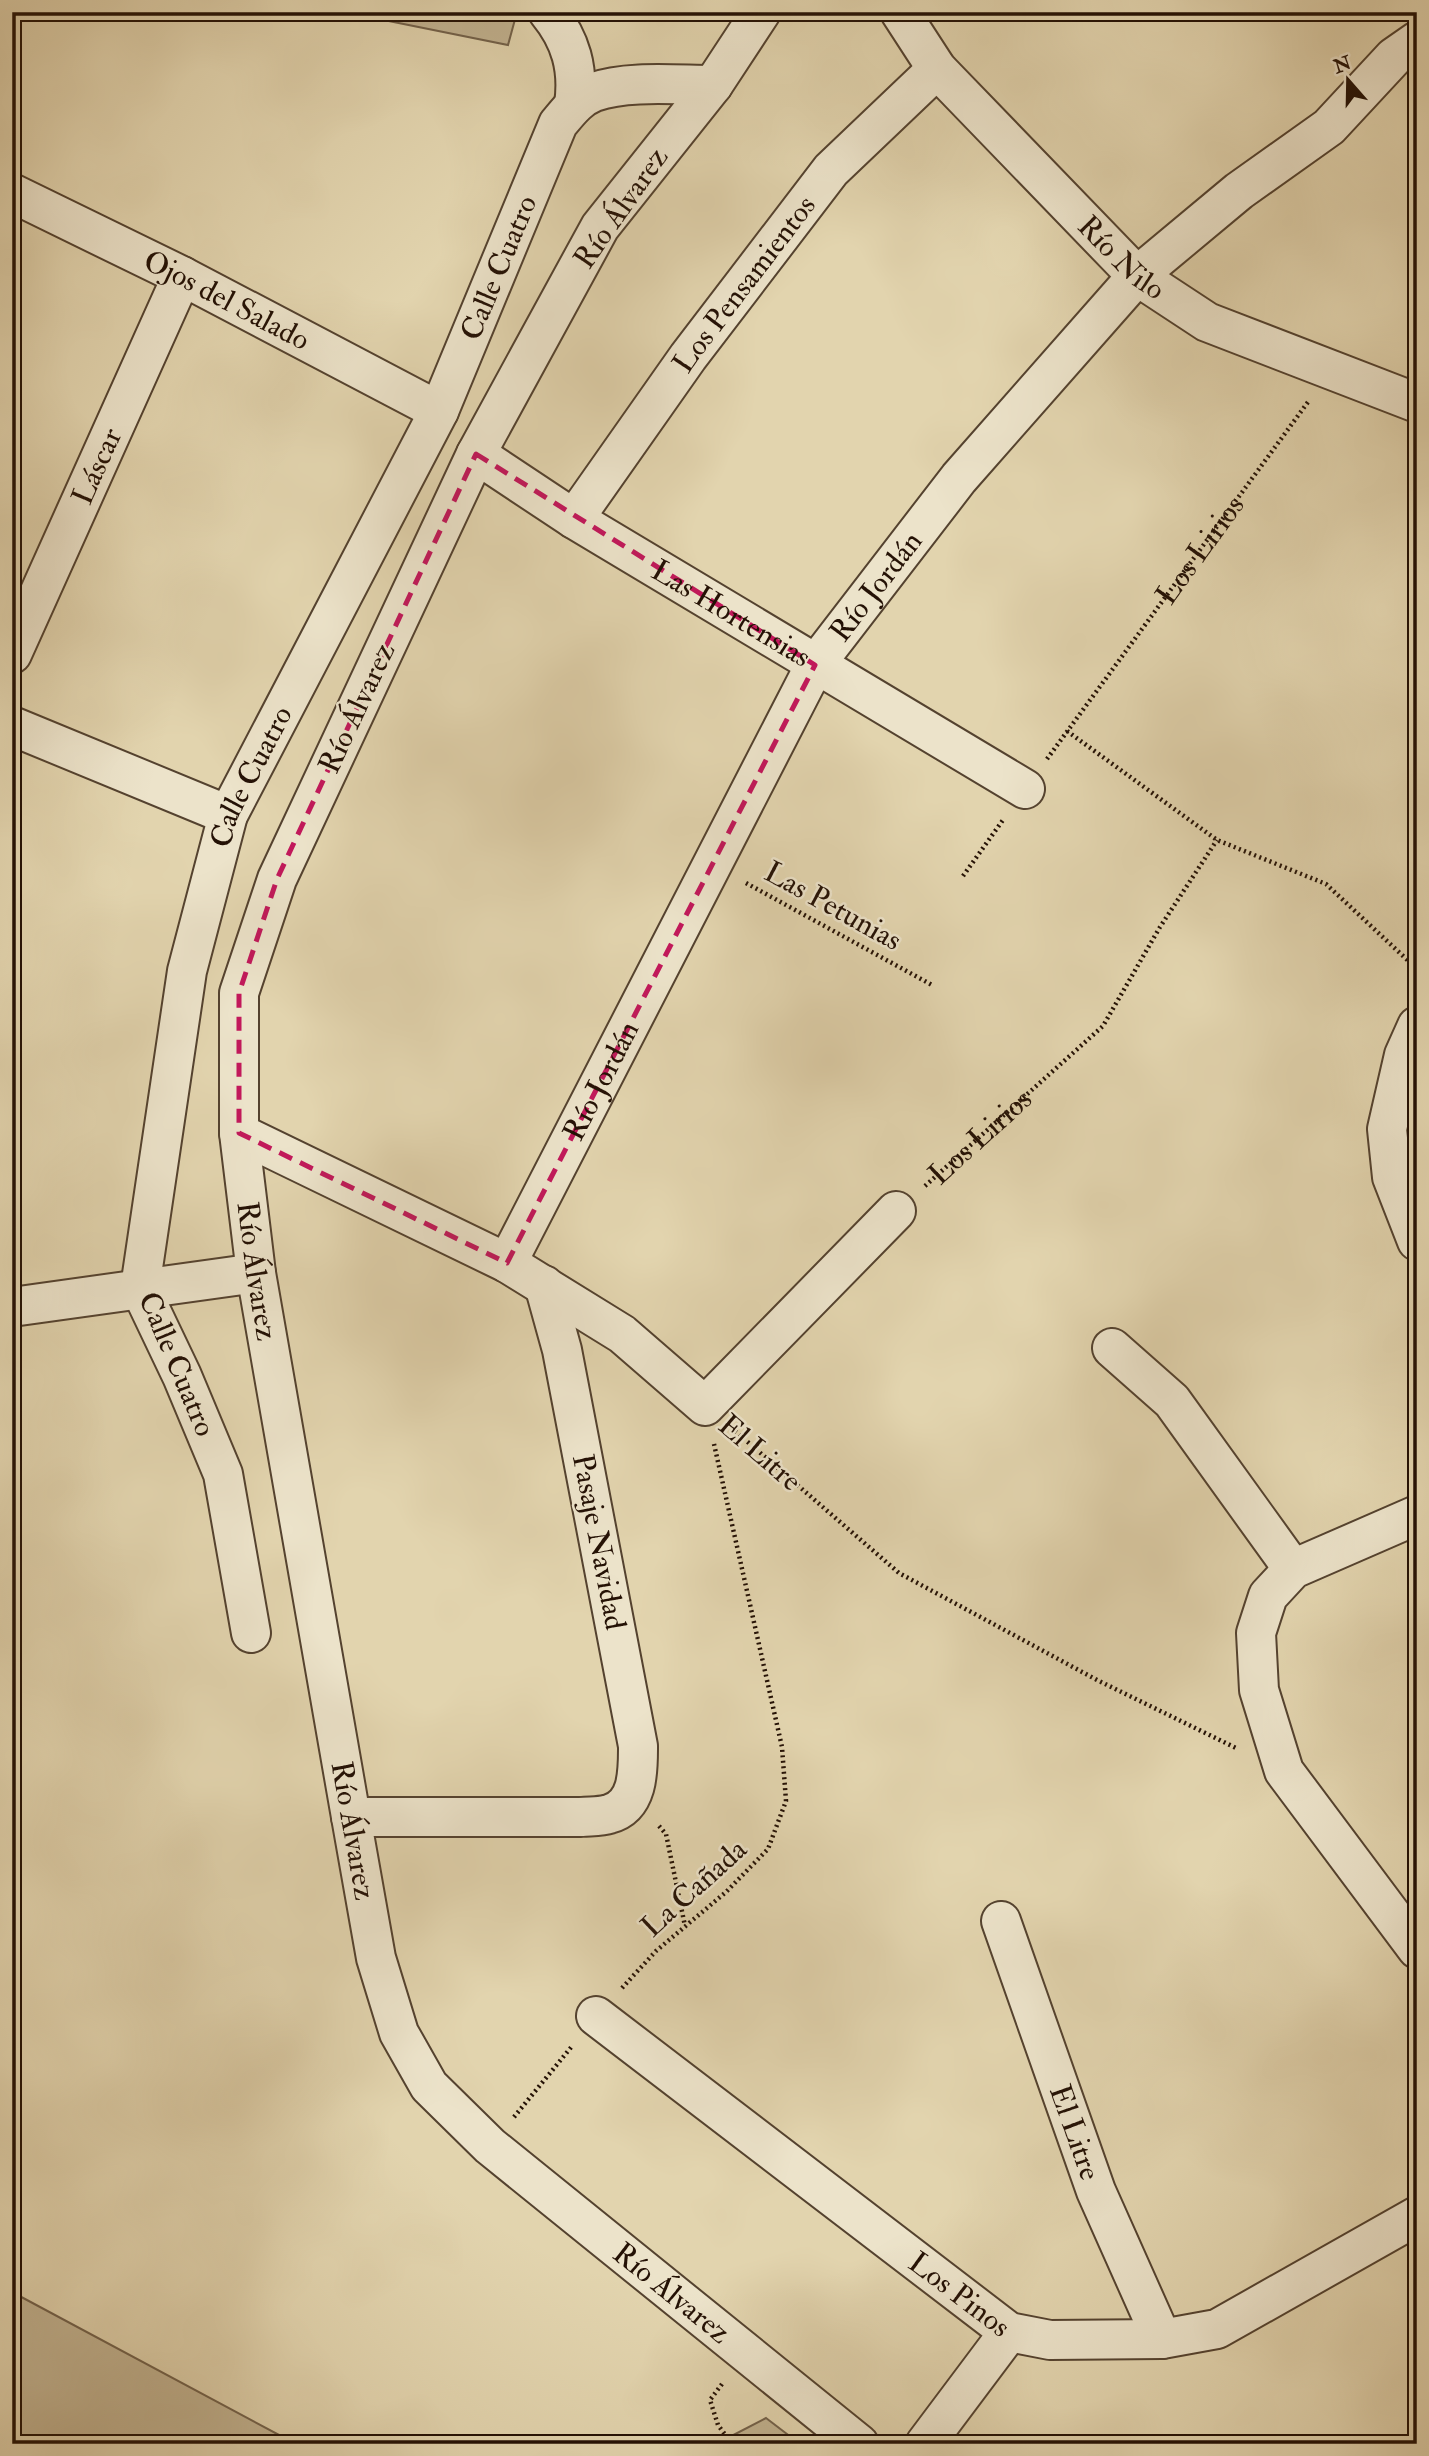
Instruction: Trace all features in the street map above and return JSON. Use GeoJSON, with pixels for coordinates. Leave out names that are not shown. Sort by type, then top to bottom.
{"type":"FeatureCollection","features":[{"type":"Feature","properties":{"kind":"street"},"geometry":{"type":"LineString","coordinates":[[548,12],[567,39],[572,53],[576,81],[573,105]]}},
{"type":"Feature","properties":{"kind":"street","name":"Río Álvarez"},"geometry":{"type":"LineString","coordinates":[[761,12],[713,85],[600,227],[476,454],[277,879],[239,993],[239,1133],[256,1273],[376,1958],[399,2033],[429,2086],[490,2146],[859,2444]]}},
{"type":"Feature","properties":{"kind":"street","name":"Río Nilo"},"geometry":{"type":"LineString","coordinates":[[900,12],[937,69],[1137,276],[1207,322],[1417,403]]}},
{"type":"Feature","properties":{"kind":"street","name":"Río Jordán"},"geometry":{"type":"LineString","coordinates":[[507,1264],[815,665],[959,478],[1137,276],[1239,191],[1329,127],[1394,57],[1417,41]]}},
{"type":"Feature","properties":{"kind":"street","name":"Los Pensamientos"},"geometry":{"type":"LineString","coordinates":[[574,519],[688,357],[831,170],[937,69]]}},
{"type":"Feature","properties":{"kind":"street"},"geometry":{"type":"LineString","coordinates":[[573,105],[594,92],[626,86],[713,85]]}},
{"type":"Feature","properties":{"kind":"street","name":"Calle Cuatro"},"geometry":{"type":"LineString","coordinates":[[251,1633],[223,1474],[182,1376],[140,1288],[187,971],[228,815],[439,411],[558,124],[573,105]]}},
{"type":"Feature","properties":{"kind":"street","name":"Ojos del Salado"},"geometry":{"type":"LineString","coordinates":[[12,193],[182,276],[439,411]]}},
{"type":"Feature","properties":{"kind":"street","name":"Láscar"},"geometry":{"type":"LineString","coordinates":[[12,654],[182,276]]}},
{"type":"Feature","properties":{"kind":"street","name":"Las Hortensias"},"geometry":{"type":"LineString","coordinates":[[476,454],[574,519],[1025,789]]}},
{"type":"Feature","properties":{"kind":"street"},"geometry":{"type":"LineString","coordinates":[[12,726],[228,815]]}},
{"type":"Feature","properties":{"kind":"street"},"geometry":{"type":"LineString","coordinates":[[1417,1026],[1404,1055],[1387,1129],[1392,1177],[1417,1241]]}},
{"type":"Feature","properties":{"kind":"street","name":"El Litre"},"geometry":{"type":"LineString","coordinates":[[239,1133],[507,1264],[544,1285],[622,1334],[705,1406]]}},
{"type":"Feature","properties":{"kind":"street"},"geometry":{"type":"LineString","coordinates":[[705,1406],[896,1212]]}},
{"type":"Feature","properties":{"kind":"street"},"geometry":{"type":"LineString","coordinates":[[12,1307],[256,1273]]}},
{"type":"Feature","properties":{"kind":"street","name":"Pasaje Navidad"},"geometry":{"type":"LineString","coordinates":[[544,1285],[562,1350],[638,1746],[639,1777],[621,1806]]}},
{"type":"Feature","properties":{"kind":"street"},"geometry":{"type":"LineString","coordinates":[[1112,1348],[1172,1401],[1293,1569]]}},
{"type":"Feature","properties":{"kind":"street"},"geometry":{"type":"LineString","coordinates":[[1417,1515],[1293,1569],[1268,1596],[1256,1633],[1259,1690],[1284,1771],[1417,1949]]}},
{"type":"Feature","properties":{"kind":"street"},"geometry":{"type":"LineString","coordinates":[[351,1817],[580,1817],[621,1806]]}},
{"type":"Feature","properties":{"kind":"street","name":"El Litre"},"geometry":{"type":"LineString","coordinates":[[1001,1921],[1097,2191],[1162,2339]]}},
{"type":"Feature","properties":{"kind":"street","name":"Los Pinos"},"geometry":{"type":"LineString","coordinates":[[596,2016],[1009,2332],[1050,2340],[1162,2339],[1217,2329],[1417,2216]]}},
{"type":"Feature","properties":{"kind":"street"},"geometry":{"type":"LineString","coordinates":[[925,2444],[1009,2332]]}},
{"type":"Feature","properties":{"kind":"path","name":"Los Lirios"},"geometry":{"type":"LineString","coordinates":[[963,876],[1331,370]]}},
{"type":"Feature","properties":{"kind":"path"},"geometry":{"type":"LineString","coordinates":[[1067,731],[1217,839],[1326,884],[1417,968]]}},
{"type":"Feature","properties":{"kind":"path","name":"Los Lirios"},"geometry":{"type":"LineString","coordinates":[[896,1212],[1103,1026],[1160,926],[1217,839]]}},
{"type":"Feature","properties":{"kind":"path","name":"Las Petunias"},"geometry":{"type":"LineString","coordinates":[[713,865],[932,985]]}},
{"type":"Feature","properties":{"kind":"path","name":"El Litre"},"geometry":{"type":"LineString","coordinates":[[705,1406],[899,1573],[1097,1680],[1284,1771]]}},
{"type":"Feature","properties":{"kind":"path","name":"La Cañada"},"geometry":{"type":"LineString","coordinates":[[490,2146],[596,2016],[656,1951],[726,1892],[768,1849],[786,1801],[782,1747],[705,1406]]}},
{"type":"Feature","properties":{"kind":"path"},"geometry":{"type":"LineString","coordinates":[[621,1806],[666,1834],[685,1926]]}},
{"type":"Feature","properties":{"kind":"path"},"geometry":{"type":"LineString","coordinates":[[732,2444],[718,2425],[710,2400],[746,2352]]}},
{"type":"Feature","properties":{"kind":"highlighted area"},"geometry":{"type":"Polygon","coordinates":[[[476,454],[815,665],[507,1263],[239,1133],[239,993],[277,879],[476,454]]]}},
{"type":"Feature","properties":{"kind":"shaded area"},"geometry":{"type":"Polygon","coordinates":[[[344,12],[517,12],[508,45],[344,12]]]}},
{"type":"Feature","properties":{"kind":"shaded area"},"geometry":{"type":"Polygon","coordinates":[[[12,2292],[296,2444],[12,2444],[12,2292]]]}},
{"type":"Feature","properties":{"kind":"shaded area"},"geometry":{"type":"Polygon","coordinates":[[[766,2418],[800,2444],[716,2444],[766,2418]]]}}]}
